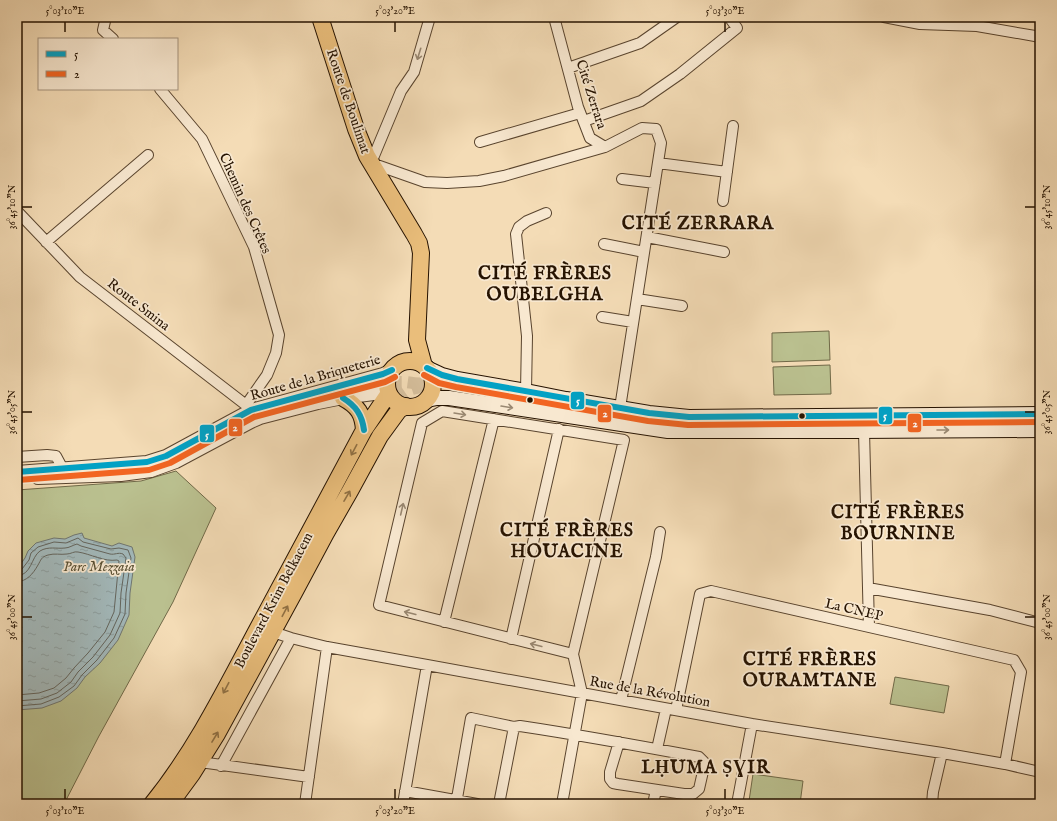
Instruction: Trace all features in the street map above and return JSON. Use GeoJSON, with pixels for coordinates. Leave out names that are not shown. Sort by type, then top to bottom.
{"type":"FeatureCollection","features":[{"type":"Feature","properties":{"kind":"main road","name":"Route de Boulimat"},"geometry":{"type":"LineString","coordinates":[[320,17],[356,128],[367,156],[414,234],[422,253],[417,340],[415,349],[411,356],[399,366]]}},
{"type":"Feature","properties":{"kind":"main road","name":"Route de Boulimat"},"geometry":{"type":"LineString","coordinates":[[417,340],[425,367]]}},
{"type":"Feature","properties":{"kind":"main road"},"geometry":{"type":"LineString","coordinates":[[425,367],[430,373],[433,384],[427,400],[422,404],[412,407],[402,405],[394,400],[389,393],[389,375],[399,366],[414,362],[425,367],[442,375],[456,378],[566,400],[648,413],[689,417],[1040,414]]}},
{"type":"Feature","properties":{"kind":"main road","name":"Boulevard Krim Belkacem"},"geometry":{"type":"LineString","coordinates":[[170,804],[200,762],[217,734],[364,430],[389,393]]}},
{"type":"Feature","properties":{"kind":"main road"},"geometry":{"type":"LineString","coordinates":[[343,398],[350,402],[358,411],[364,422],[364,430]]}},
{"type":"Feature","properties":{"kind":"main road"},"geometry":{"type":"LineString","coordinates":[[427,400],[449,398],[668,431],[1040,430]]}},
{"type":"Feature","properties":{"kind":"main road","name":"Boulevard Krim Belkacem"},"geometry":{"type":"LineString","coordinates":[[152,804],[191,748],[225,691],[266,630],[326,532],[380,436],[399,410],[406,406]]}},
{"type":"Feature","properties":{"kind":"street"},"geometry":{"type":"LineString","coordinates":[[106,17],[104,30],[112,38]]}},
{"type":"Feature","properties":{"kind":"street"},"geometry":{"type":"LineString","coordinates":[[430,17],[414,72],[401,91],[371,163],[425,182],[447,183],[479,181],[504,176],[605,147]]}},
{"type":"Feature","properties":{"kind":"street","name":"Cité Zerrara"},"geometry":{"type":"LineString","coordinates":[[554,17],[582,117],[590,138],[605,147],[642,128],[656,129],[661,143],[620,408]]}},
{"type":"Feature","properties":{"kind":"street"},"geometry":{"type":"LineString","coordinates":[[568,68],[640,43],[677,17]]}},
{"type":"Feature","properties":{"kind":"street"},"geometry":{"type":"LineString","coordinates":[[480,142],[641,101],[680,74],[737,28],[729,17]]}},
{"type":"Feature","properties":{"kind":"street"},"geometry":{"type":"LineString","coordinates":[[884,17],[920,24],[978,26],[1040,38]]}},
{"type":"Feature","properties":{"kind":"street","name":"Chemin des Crêtes"},"geometry":{"type":"LineString","coordinates":[[161,90],[202,139],[254,247],[279,334],[276,352],[267,375],[249,407]]}},
{"type":"Feature","properties":{"kind":"street"},"geometry":{"type":"LineString","coordinates":[[723,202],[733,126]]}},
{"type":"Feature","properties":{"kind":"street"},"geometry":{"type":"LineString","coordinates":[[46,242],[148,155]]}},
{"type":"Feature","properties":{"kind":"street"},"geometry":{"type":"LineString","coordinates":[[658,163],[727,172]]}},
{"type":"Feature","properties":{"kind":"street"},"geometry":{"type":"LineString","coordinates":[[622,179],[655,183]]}},
{"type":"Feature","properties":{"kind":"street","name":"Route Smina"},"geometry":{"type":"LineString","coordinates":[[17,211],[80,277],[249,407]]}},
{"type":"Feature","properties":{"kind":"street"},"geometry":{"type":"LineString","coordinates":[[526,391],[527,336],[516,234],[519,227],[546,213]]}},
{"type":"Feature","properties":{"kind":"street"},"geometry":{"type":"LineString","coordinates":[[646,237],[724,252]]}},
{"type":"Feature","properties":{"kind":"street"},"geometry":{"type":"LineString","coordinates":[[604,244],[644,252]]}},
{"type":"Feature","properties":{"kind":"street"},"geometry":{"type":"LineString","coordinates":[[637,299],[682,306]]}},
{"type":"Feature","properties":{"kind":"street"},"geometry":{"type":"LineString","coordinates":[[602,317],[633,322]]}},
{"type":"Feature","properties":{"kind":"street","name":"Route de la Briqueterie"},"geometry":{"type":"LineString","coordinates":[[17,472],[147,462],[172,453],[249,407],[383,374],[399,366]]}},
{"type":"Feature","properties":{"kind":"street","name":"Route de la Briqueterie"},"geometry":{"type":"LineString","coordinates":[[17,480],[121,475],[151,471],[176,462],[260,418],[343,398],[389,393]]}},
{"type":"Feature","properties":{"kind":"street"},"geometry":{"type":"LineString","coordinates":[[573,654],[379,605],[422,423],[442,411],[624,440]]}},
{"type":"Feature","properties":{"kind":"street"},"geometry":{"type":"LineString","coordinates":[[444,622],[494,419]]}},
{"type":"Feature","properties":{"kind":"street"},"geometry":{"type":"LineString","coordinates":[[562,804],[582,693],[573,654],[628,425]]}},
{"type":"Feature","properties":{"kind":"street"},"geometry":{"type":"LineString","coordinates":[[511,638],[559,430]]}},
{"type":"Feature","properties":{"kind":"street"},"geometry":{"type":"LineString","coordinates":[[864,431],[869,627]]}},
{"type":"Feature","properties":{"kind":"street"},"geometry":{"type":"LineString","coordinates":[[17,457],[47,455],[56,456],[63,469]]}},
{"type":"Feature","properties":{"kind":"street"},"geometry":{"type":"LineString","coordinates":[[621,700],[656,557],[660,532]]}},
{"type":"Feature","properties":{"kind":"street"},"geometry":{"type":"LineString","coordinates":[[868,588],[990,610],[1040,623]]}},
{"type":"Feature","properties":{"kind":"street","name":"La CNEP"},"geometry":{"type":"LineString","coordinates":[[671,709],[700,594],[711,591],[1014,660],[1021,672],[1005,764]]}},
{"type":"Feature","properties":{"kind":"street","name":"Rue de la Révolution"},"geometry":{"type":"LineString","coordinates":[[266,630],[291,638],[427,665],[752,724],[942,753],[1040,772]]}},
{"type":"Feature","properties":{"kind":"street"},"geometry":{"type":"LineString","coordinates":[[220,766],[291,638]]}},
{"type":"Feature","properties":{"kind":"street"},"geometry":{"type":"LineString","coordinates":[[305,804],[328,646]]}},
{"type":"Feature","properties":{"kind":"street"},"geometry":{"type":"LineString","coordinates":[[403,804],[427,665]]}},
{"type":"Feature","properties":{"kind":"street"},"geometry":{"type":"LineString","coordinates":[[658,749],[671,709]]}},
{"type":"Feature","properties":{"kind":"street"},"geometry":{"type":"LineString","coordinates":[[456,802],[471,718],[514,727],[520,726],[574,734],[619,742],[658,749],[699,757],[704,762],[699,789],[693,794],[684,794],[613,783],[610,779],[610,772],[619,742]]}},
{"type":"Feature","properties":{"kind":"street"},"geometry":{"type":"LineString","coordinates":[[737,804],[752,724]]}},
{"type":"Feature","properties":{"kind":"street"},"geometry":{"type":"LineString","coordinates":[[499,804],[514,727]]}},
{"type":"Feature","properties":{"kind":"street"},"geometry":{"type":"LineString","coordinates":[[932,804],[933,792],[942,753]]}},
{"type":"Feature","properties":{"kind":"street"},"geometry":{"type":"LineString","coordinates":[[200,762],[309,778]]}},
{"type":"Feature","properties":{"kind":"street"},"geometry":{"type":"LineString","coordinates":[[654,804],[656,790]]}},
{"type":"Feature","properties":{"kind":"street"},"geometry":{"type":"LineString","coordinates":[[405,791],[456,802],[477,804]]}},
{"type":"Feature","properties":{"kind":"green space"},"geometry":{"type":"Polygon","coordinates":[[[829,331],[830,360],[772,362],[772,333],[829,331]]]}},
{"type":"Feature","properties":{"kind":"green space"},"geometry":{"type":"Polygon","coordinates":[[[830,365],[831,394],[774,395],[773,367],[830,365]]]}},
{"type":"Feature","properties":{"kind":"green space","name":"Parc Mezzaia"},"geometry":{"type":"Polygon","coordinates":[[[176,471],[216,508],[173,602],[99,736],[64,804],[17,804],[17,490],[141,481],[176,471]]]}},
{"type":"Feature","properties":{"kind":"green space"},"geometry":{"type":"Polygon","coordinates":[[[895,677],[949,686],[944,713],[890,704],[895,677]]]}},
{"type":"Feature","properties":{"kind":"green space"},"geometry":{"type":"Polygon","coordinates":[[[753,774],[803,781],[800,804],[768,804],[749,801],[753,774]]]}},
{"type":"Feature","properties":{"kind":"water"},"geometry":{"type":"Polygon","coordinates":[[[82,533],[84,538],[112,546],[119,543],[132,547],[135,557],[130,593],[129,615],[118,640],[100,663],[85,677],[77,688],[61,701],[42,708],[17,710],[17,569],[28,551],[36,543],[54,538],[65,539],[82,533]]]}},
{"type":"Feature","properties":{"kind":"tunnel"},"geometry":{"type":"LineString","coordinates":[[354,386],[380,382],[406,382],[428,385]]}},
{"type":"Feature","properties":{"kind":"tunnel"},"geometry":{"type":"LineString","coordinates":[[378,421],[400,394],[409,388],[422,385],[506,397],[552,400]]}},
{"type":"Feature","properties":{"kind":"transit line","name":"5"},"geometry":{"type":"LineString","coordinates":[[427,368],[442,375],[457,379],[649,413],[689,417],[1040,414]]}},
{"type":"Feature","properties":{"kind":"transit line","name":"5"},"geometry":{"type":"LineString","coordinates":[[17,472],[147,462],[166,456],[251,410],[383,374],[392,370]]}},
{"type":"Feature","properties":{"kind":"transit line","name":"2"},"geometry":{"type":"LineString","coordinates":[[424,375],[439,383],[456,387],[648,421],[688,425],[1040,422]]}},
{"type":"Feature","properties":{"kind":"transit line","name":"2"},"geometry":{"type":"LineString","coordinates":[[18,480],[149,470],[170,463],[254,417],[385,382],[395,377]]}},
{"type":"Feature","properties":{"kind":"transit line","name":"5"},"geometry":{"type":"LineString","coordinates":[[343,398],[358,411],[364,430]]}},
{"type":"Feature","properties":{"kind":"district","name":"CITÉ ZERRARA"},"geometry":{"type":"Point","coordinates":[698,223]}},
{"type":"Feature","properties":{"kind":"district","name":"CITÉ FRÈRES OUBELGHA"},"geometry":{"type":"Point","coordinates":[545,283]}},
{"type":"Feature","properties":{"kind":"district","name":"CITÉ FRÈRES BOURNINE"},"geometry":{"type":"Point","coordinates":[898,522]}},
{"type":"Feature","properties":{"kind":"district","name":"CITÉ FRÈRES HOUACINE"},"geometry":{"type":"Point","coordinates":[567,540]}},
{"type":"Feature","properties":{"kind":"district","name":"CITÉ FRÈRES OURAMTANE"},"geometry":{"type":"Point","coordinates":[810,669]}},
{"type":"Feature","properties":{"kind":"district","name":"LḤUMA ṢƔIR"},"geometry":{"type":"Point","coordinates":[706,767]}}]}
